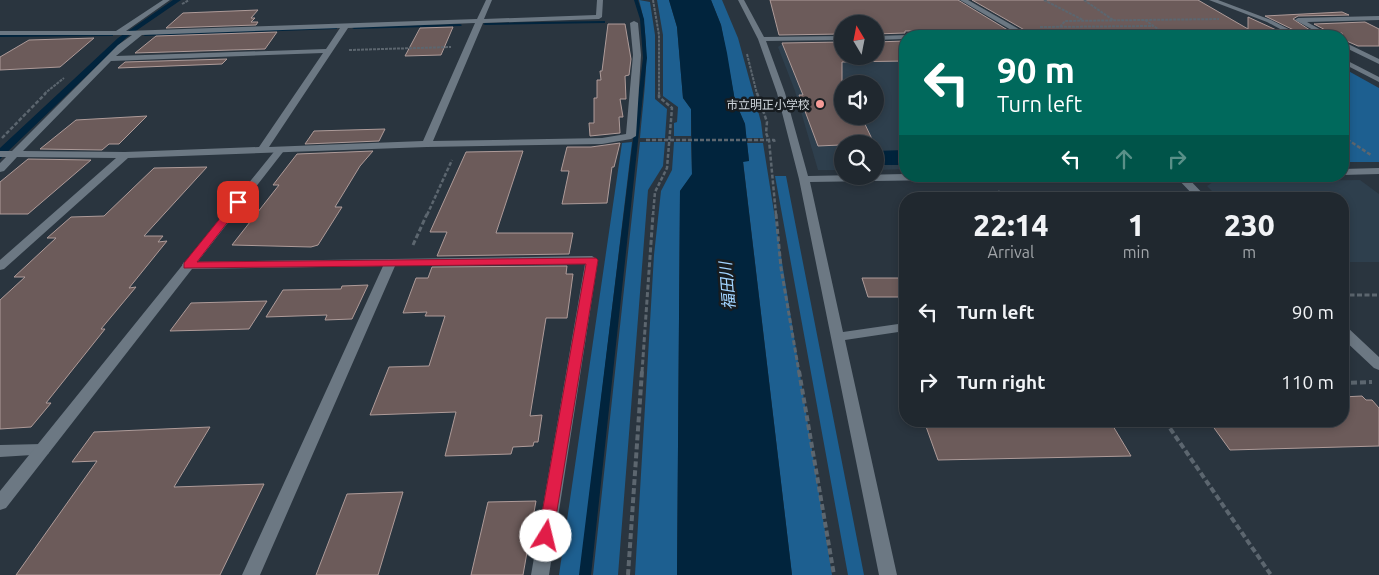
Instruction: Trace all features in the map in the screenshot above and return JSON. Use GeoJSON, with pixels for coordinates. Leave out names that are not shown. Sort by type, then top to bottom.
{"type":"FeatureCollection","features":[{"type":"Feature","properties":{"kind":"street"},"geometry":{"type":"LineString","coordinates":[[119,33],[167,0]]}},
{"type":"Feature","properties":{"kind":"street"},"geometry":{"type":"LineString","coordinates":[[427,144],[488,0]]}},
{"type":"Feature","properties":{"kind":"street"},"geometry":{"type":"LineString","coordinates":[[0,33],[119,33],[599,17],[600,0]]}},
{"type":"Feature","properties":{"kind":"street"},"geometry":{"type":"LineString","coordinates":[[740,0],[762,39],[781,93],[804,179],[888,575]]}},
{"type":"Feature","properties":{"kind":"street"},"geometry":{"type":"LineString","coordinates":[[963,0],[1016,30]]}},
{"type":"Feature","properties":{"kind":"street"},"geometry":{"type":"LineString","coordinates":[[1212,0],[1269,21],[1286,30]]}},
{"type":"Feature","properties":{"kind":"street"},"geometry":{"type":"LineString","coordinates":[[1318,30],[1298,20],[1379,18]]}},
{"type":"Feature","properties":{"kind":"street"},"geometry":{"type":"LineString","coordinates":[[0,154],[125,155],[459,143],[602,141],[632,136],[637,55],[634,23]]}},
{"type":"Feature","properties":{"kind":"street"},"geometry":{"type":"LineString","coordinates":[[262,150],[346,25]]}},
{"type":"Feature","properties":{"kind":"street"},"geometry":{"type":"LineString","coordinates":[[0,169],[110,59],[140,32]]}},
{"type":"Feature","properties":{"kind":"street"},"geometry":{"type":"LineString","coordinates":[[884,38],[899,37]]}},
{"type":"Feature","properties":{"kind":"street"},"geometry":{"type":"LineString","coordinates":[[762,39],[834,38]]}},
{"type":"Feature","properties":{"kind":"street"},"geometry":{"type":"LineString","coordinates":[[1349,46],[1379,62]]}},
{"type":"Feature","properties":{"kind":"street"},"geometry":{"type":"LineString","coordinates":[[110,59],[328,51]]}},
{"type":"Feature","properties":{"kind":"street"},"geometry":{"type":"LineString","coordinates":[[1366,55],[1379,55]]}},
{"type":"Feature","properties":{"kind":"street"},"geometry":{"type":"LineString","coordinates":[[1349,64],[1379,80]]}},
{"type":"Feature","properties":{"kind":"street"},"geometry":{"type":"LineString","coordinates":[[0,504],[280,150]]}},
{"type":"Feature","properties":{"kind":"street"},"geometry":{"type":"LineString","coordinates":[[0,266],[125,155]]}},
{"type":"Feature","properties":{"kind":"street"},"geometry":{"type":"LineString","coordinates":[[1349,172],[1379,171]]}},
{"type":"Feature","properties":{"kind":"street"},"geometry":{"type":"LineString","coordinates":[[804,179],[899,178]]}},
{"type":"Feature","properties":{"kind":"street"},"geometry":{"type":"LineString","coordinates":[[1186,182],[1196,192]]}},
{"type":"Feature","properties":{"kind":"street"},"geometry":{"type":"LineString","coordinates":[[188,265],[398,264],[592,260],[540,575]]}},
{"type":"Feature","properties":{"kind":"street"},"geometry":{"type":"LineString","coordinates":[[251,575],[398,264]]}},
{"type":"Feature","properties":{"kind":"street"},"geometry":{"type":"LineString","coordinates":[[836,337],[899,328]]}},
{"type":"Feature","properties":{"kind":"street"},"geometry":{"type":"LineString","coordinates":[[1349,337],[1379,365]]}},
{"type":"Feature","properties":{"kind":"street"},"geometry":{"type":"LineString","coordinates":[[0,451],[42,450]]}},
{"type":"Feature","properties":{"kind":"path"},"geometry":{"type":"LineString","coordinates":[[628,575],[654,192],[668,168],[671,140],[672,108],[659,97],[659,35],[653,0]]}},
{"type":"Feature","properties":{"kind":"path"},"geometry":{"type":"LineString","coordinates":[[1044,0],[1085,21]]}},
{"type":"Feature","properties":{"kind":"path"},"geometry":{"type":"LineString","coordinates":[[1084,0],[1113,20]]}},
{"type":"Feature","properties":{"kind":"path"},"geometry":{"type":"LineString","coordinates":[[1060,27],[1065,21],[1222,19]]}},
{"type":"Feature","properties":{"kind":"path"},"geometry":{"type":"LineString","coordinates":[[1144,20],[1159,30]]}},
{"type":"Feature","properties":{"kind":"path"},"geometry":{"type":"LineString","coordinates":[[1033,27],[1153,26]]}},
{"type":"Feature","properties":{"kind":"path"},"geometry":{"type":"LineString","coordinates":[[328,51],[468,46]]}},
{"type":"Feature","properties":{"kind":"path"},"geometry":{"type":"LineString","coordinates":[[745,46],[758,97],[767,122],[766,133],[769,140],[781,268],[834,575]]}},
{"type":"Feature","properties":{"kind":"path"},"geometry":{"type":"LineString","coordinates":[[646,140],[769,140]]}},
{"type":"Feature","properties":{"kind":"path"},"geometry":{"type":"LineString","coordinates":[[1349,141],[1372,156]]}},
{"type":"Feature","properties":{"kind":"path"},"geometry":{"type":"LineString","coordinates":[[398,264],[459,143]]}},
{"type":"Feature","properties":{"kind":"path"},"geometry":{"type":"LineString","coordinates":[[1349,295],[1379,295]]}},
{"type":"Feature","properties":{"kind":"path"},"geometry":{"type":"LineString","coordinates":[[1349,382],[1379,382]]}},
{"type":"Feature","properties":{"kind":"path"},"geometry":{"type":"LineString","coordinates":[[1169,427],[1271,575]]}},
{"type":"Feature","properties":{"kind":"shaded area"},"geometry":{"type":"Polygon","coordinates":[[[639,0],[650,2],[655,35],[655,99],[667,109],[665,138],[640,138],[646,51],[643,17],[639,0]]]}},
{"type":"Feature","properties":{"kind":"shaded area"},"geometry":{"type":"Polygon","coordinates":[[[657,0],[669,0],[677,27],[683,98],[691,109],[691,136],[674,136],[674,123],[677,122],[678,107],[663,96],[663,35],[657,0]]]}},
{"type":"Feature","properties":{"kind":"shaded area"},"geometry":{"type":"Polygon","coordinates":[[[711,0],[722,0],[738,38],[761,122],[763,138],[746,138],[745,124],[735,101],[721,25],[711,0]]]}},
{"type":"Feature","properties":{"kind":"shaded area","name":"市立明正小学校"},"geometry":{"type":"Polygon","coordinates":[[[834,43],[834,65],[884,65],[884,52],[899,46],[899,169],[884,170],[884,135],[834,135],[834,170],[818,170],[795,91],[778,47],[782,44],[834,43]]]}},
{"type":"Feature","properties":{"kind":"shaded area"},"geometry":{"type":"Polygon","coordinates":[[[1349,71],[1379,88],[1379,162],[1349,162],[1349,71]]]}},
{"type":"Feature","properties":{"kind":"shaded area"},"geometry":{"type":"Polygon","coordinates":[[[632,142],[580,575],[559,575],[622,143],[632,142]]]}},
{"type":"Feature","properties":{"kind":"shaded area"},"geometry":{"type":"Polygon","coordinates":[[[640,142],[665,142],[663,166],[648,190],[618,575],[593,575],[640,142]]]}},
{"type":"Feature","properties":{"kind":"shaded area"},"geometry":{"type":"Polygon","coordinates":[[[674,142],[691,142],[692,175],[680,191],[677,575],[635,575],[654,255],[661,191],[672,170],[674,142]]]}},
{"type":"Feature","properties":{"kind":"shaded area"},"geometry":{"type":"Polygon","coordinates":[[[747,143],[763,143],[832,575],[792,575],[743,161],[749,161],[747,143]]]}},
{"type":"Feature","properties":{"kind":"shaded area"},"geometry":{"type":"Polygon","coordinates":[[[775,176],[786,176],[864,575],[848,575],[775,176]]]}},
{"type":"Feature","properties":{"kind":"shaded area"},"geometry":{"type":"Polygon","coordinates":[[[1349,180],[1360,180],[1379,194],[1379,262],[1349,262],[1349,192],[1213,192],[1207,186],[1213,182],[1349,182],[1349,180]]]}},
{"type":"Feature","properties":{"kind":"water"},"geometry":{"type":"Polygon","coordinates":[[[173,0],[181,0],[127,37],[0,159],[0,148],[118,38],[173,0]]]}},
{"type":"Feature","properties":{"kind":"water","name":"福田川"},"geometry":{"type":"Polygon","coordinates":[[[669,0],[711,0],[721,25],[735,101],[745,124],[749,161],[743,162],[792,575],[677,575],[680,191],[692,174],[691,109],[683,98],[677,27],[669,0]]]}},
{"type":"Feature","properties":{"kind":"water"},"geometry":{"type":"Polygon","coordinates":[[[899,150],[899,165],[884,165],[884,151],[899,150]]]}},
{"type":"Feature","properties":{"kind":"building"},"geometry":{"type":"Polygon","coordinates":[[[770,0],[958,0],[1008,30],[899,30],[899,33],[884,34],[884,15],[834,15],[834,34],[779,35],[770,0]]]}},
{"type":"Feature","properties":{"kind":"building"},"geometry":{"type":"Polygon","coordinates":[[[972,0],[1198,0],[1248,29],[1248,17],[1276,30],[1024,30],[972,0]]]}},
{"type":"Feature","properties":{"kind":"building"},"geometry":{"type":"Polygon","coordinates":[[[258,10],[251,18],[255,18],[251,22],[258,22],[256,25],[166,28],[183,13],[258,10]]]}},
{"type":"Feature","properties":{"kind":"building"},"geometry":{"type":"Polygon","coordinates":[[[1342,12],[1349,15],[1298,16],[1293,19],[1310,30],[1294,30],[1265,16],[1342,12]]]}},
{"type":"Feature","properties":{"kind":"building"},"geometry":{"type":"Polygon","coordinates":[[[1365,22],[1379,29],[1379,46],[1358,46],[1349,42],[1349,30],[1325,30],[1314,24],[1365,22]]]}},
{"type":"Feature","properties":{"kind":"building"},"geometry":{"type":"Polygon","coordinates":[[[608,24],[625,24],[631,59],[629,75],[625,76],[626,99],[620,99],[623,117],[619,117],[620,133],[590,136],[589,123],[594,123],[594,98],[597,98],[597,80],[601,80],[600,71],[602,71],[608,24]]]}},
{"type":"Feature","properties":{"kind":"building"},"geometry":{"type":"Polygon","coordinates":[[[453,27],[441,55],[405,56],[420,28],[453,27]]]}},
{"type":"Feature","properties":{"kind":"building"},"geometry":{"type":"Polygon","coordinates":[[[277,32],[265,49],[135,53],[156,36],[277,32]]]}},
{"type":"Feature","properties":{"kind":"building"},"geometry":{"type":"Polygon","coordinates":[[[94,38],[60,67],[0,70],[0,57],[29,40],[94,38]]]}},
{"type":"Feature","properties":{"kind":"building"},"geometry":{"type":"Polygon","coordinates":[[[899,41],[899,61],[884,61],[884,42],[899,41]]]}},
{"type":"Feature","properties":{"kind":"building"},"geometry":{"type":"Polygon","coordinates":[[[834,42],[834,65],[842,65],[842,75],[834,75],[834,125],[865,125],[870,135],[834,135],[834,145],[818,146],[799,95],[803,95],[782,43],[834,42]]]}},
{"type":"Feature","properties":{"kind":"building"},"geometry":{"type":"Polygon","coordinates":[[[227,59],[222,64],[118,68],[125,62],[227,59]]]}},
{"type":"Feature","properties":{"kind":"building"},"geometry":{"type":"Polygon","coordinates":[[[147,116],[119,144],[109,144],[102,150],[40,149],[76,120],[147,116]]]}},
{"type":"Feature","properties":{"kind":"building"},"geometry":{"type":"Polygon","coordinates":[[[385,129],[379,141],[305,144],[314,131],[385,129]]]}},
{"type":"Feature","properties":{"kind":"building"},"geometry":{"type":"Polygon","coordinates":[[[620,143],[614,167],[612,167],[607,203],[562,204],[569,171],[561,171],[567,147],[591,147],[620,143]]]}},
{"type":"Feature","properties":{"kind":"building"},"geometry":{"type":"Polygon","coordinates":[[[373,151],[360,166],[335,207],[342,207],[318,245],[311,247],[232,245],[279,185],[273,185],[297,154],[373,151]]]}},
{"type":"Feature","properties":{"kind":"building"},"geometry":{"type":"Polygon","coordinates":[[[523,151],[496,233],[573,233],[569,254],[437,256],[447,232],[430,232],[466,152],[523,151]]]}},
{"type":"Feature","properties":{"kind":"building"},"geometry":{"type":"Polygon","coordinates":[[[28,159],[91,160],[28,214],[0,214],[0,182],[28,159]]]}},
{"type":"Feature","properties":{"kind":"building"},"geometry":{"type":"Polygon","coordinates":[[[207,167],[144,236],[163,236],[158,242],[167,241],[129,288],[136,287],[101,329],[105,329],[46,403],[51,403],[31,427],[0,429],[0,300],[25,277],[14,277],[56,238],[47,238],[71,217],[104,216],[154,168],[207,167]]]}},
{"type":"Feature","properties":{"kind":"building"},"geometry":{"type":"Polygon","coordinates":[[[567,266],[566,274],[573,274],[567,318],[546,318],[530,416],[542,415],[538,442],[534,442],[533,446],[513,447],[511,454],[445,456],[456,412],[370,415],[389,367],[429,366],[445,316],[425,316],[427,312],[403,313],[416,278],[428,278],[432,267],[567,266]]]}},
{"type":"Feature","properties":{"kind":"building"},"geometry":{"type":"Polygon","coordinates":[[[862,278],[899,278],[899,297],[868,297],[862,278]]]}},
{"type":"Feature","properties":{"kind":"building"},"geometry":{"type":"Polygon","coordinates":[[[368,285],[352,319],[325,320],[327,315],[266,317],[283,290],[341,289],[342,286],[368,285]]]}},
{"type":"Feature","properties":{"kind":"building"},"geometry":{"type":"Polygon","coordinates":[[[267,301],[249,329],[170,331],[191,303],[267,301]]]}},
{"type":"Feature","properties":{"kind":"building"},"geometry":{"type":"Polygon","coordinates":[[[1362,396],[1366,400],[1372,400],[1379,408],[1379,446],[1230,450],[1213,427],[1349,427],[1349,397],[1362,396]]]}},
{"type":"Feature","properties":{"kind":"building"},"geometry":{"type":"Polygon","coordinates":[[[210,427],[174,487],[264,484],[220,575],[16,575],[97,461],[72,462],[94,432],[210,427]]]}},
{"type":"Feature","properties":{"kind":"building"},"geometry":{"type":"Polygon","coordinates":[[[926,427],[1114,427],[1131,456],[938,460],[926,427]]]}},
{"type":"Feature","properties":{"kind":"building"},"geometry":{"type":"Polygon","coordinates":[[[403,492],[378,575],[316,575],[347,494],[403,492]]]}},
{"type":"Feature","properties":{"kind":"building"},"geometry":{"type":"Polygon","coordinates":[[[536,501],[523,575],[471,575],[488,502],[536,501]]]}},
{"type":"Feature","properties":{"kind":"waterway"},"geometry":{"type":"LineString","coordinates":[[585,575],[645,58],[642,19],[636,0]]}},
{"type":"Feature","properties":{"kind":"waterway"},"geometry":{"type":"LineString","coordinates":[[485,24],[604,22]]}},
{"type":"Feature","properties":{"kind":"waterway"},"geometry":{"type":"LineString","coordinates":[[354,28],[460,25]]}},
{"type":"Feature","properties":{"kind":"waterway"},"geometry":{"type":"LineString","coordinates":[[145,35],[335,28]]}},
{"type":"Feature","properties":{"kind":"waterway"},"geometry":{"type":"LineString","coordinates":[[0,36],[111,35]]}},
{"type":"Feature","properties":{"kind":"place","name":"市立明正小学校"},"geometry":{"type":"Point","coordinates":[820,104]}},
{"type":"Feature","properties":{"kind":"route"},"geometry":{"type":"LineString","coordinates":[[238,202],[188,265],[592,260],[546,536]]}}]}
